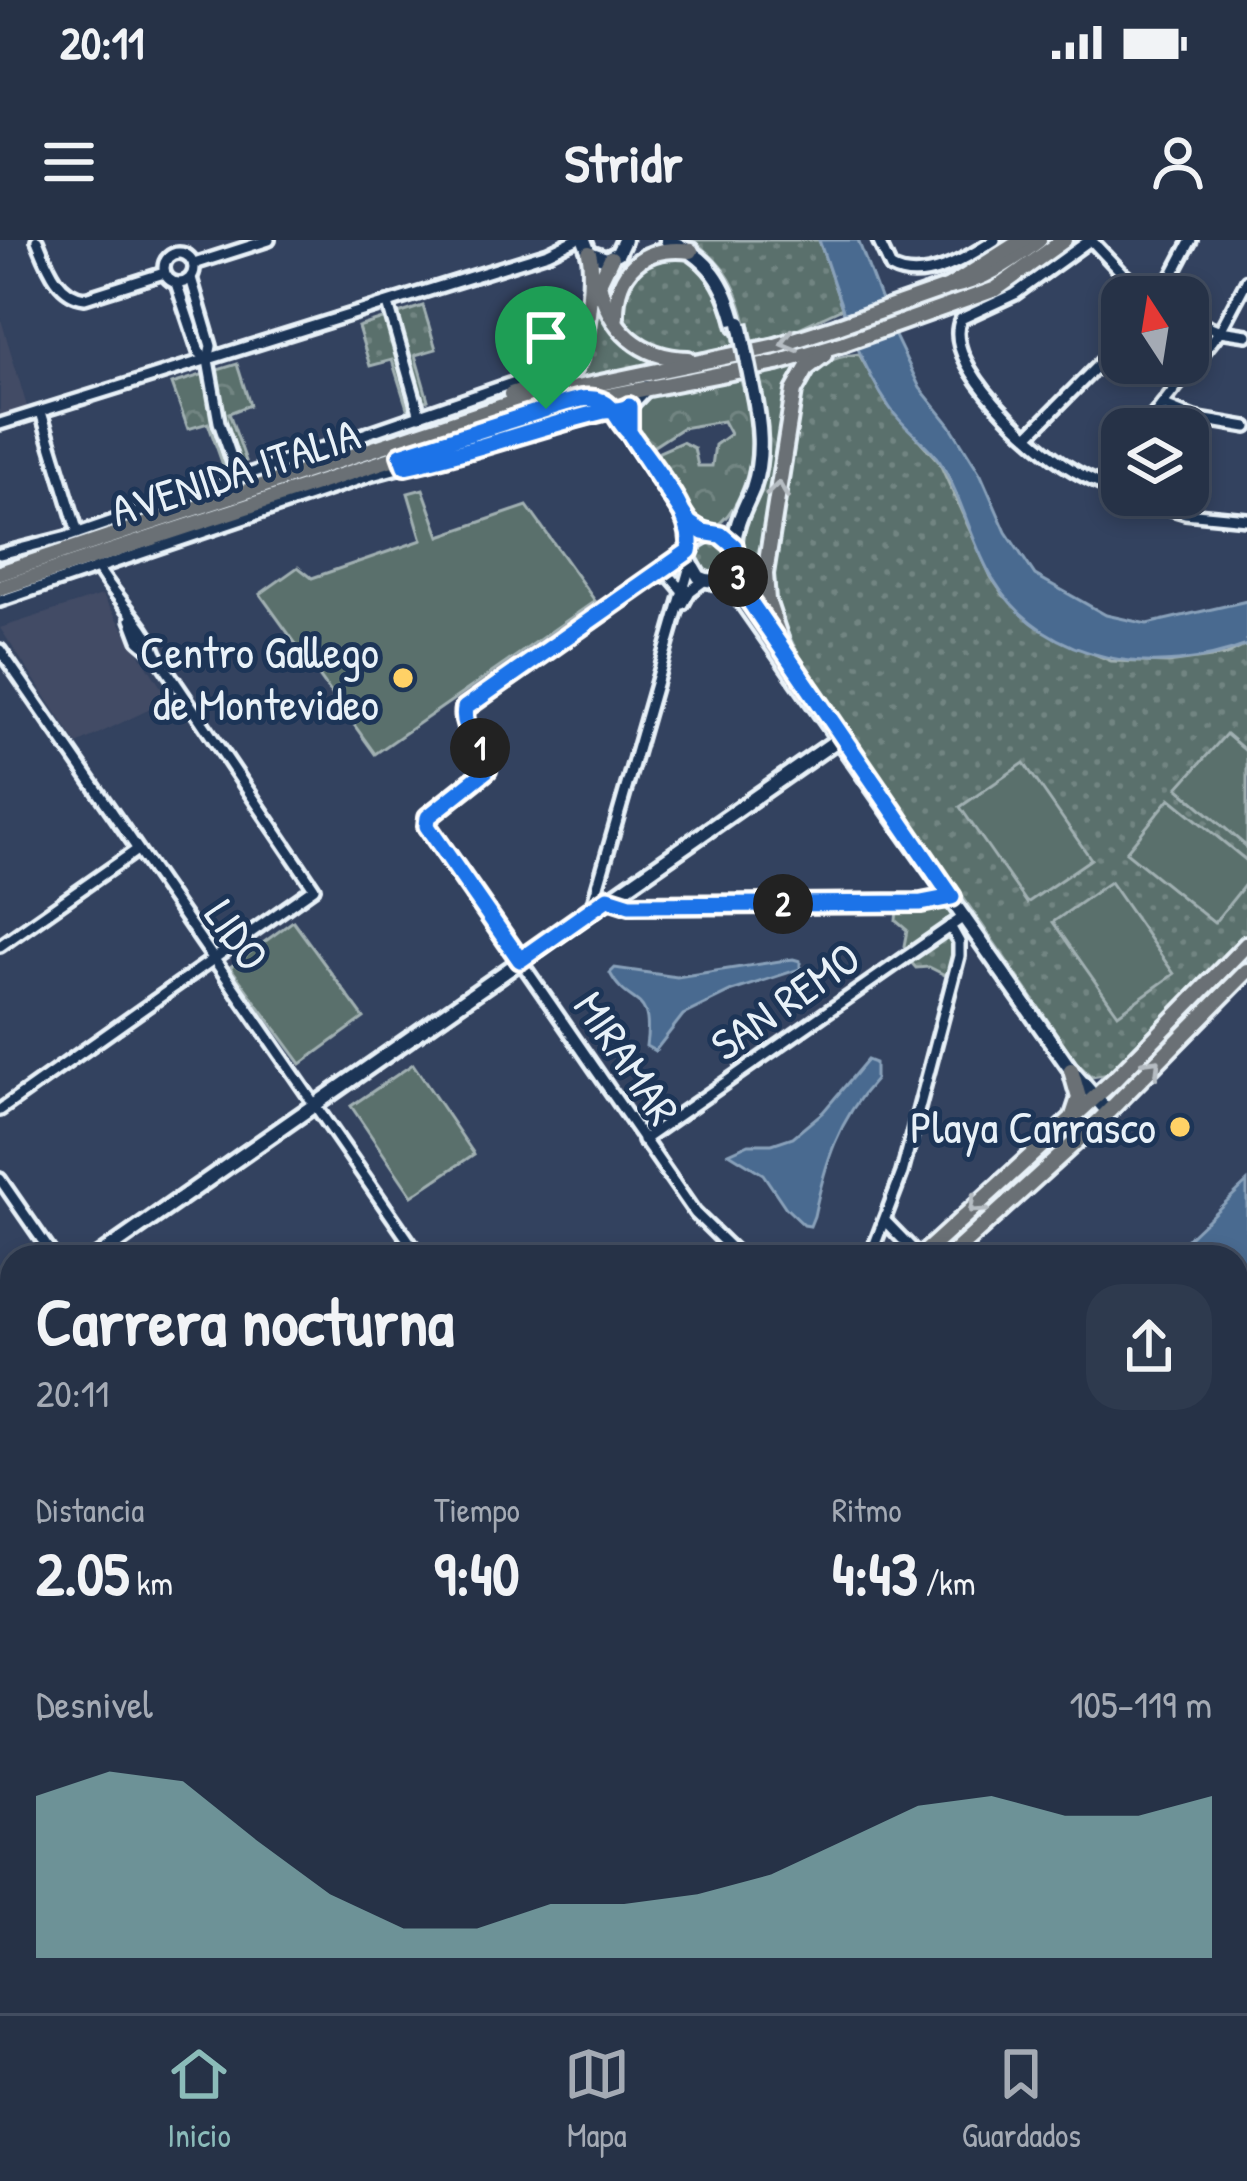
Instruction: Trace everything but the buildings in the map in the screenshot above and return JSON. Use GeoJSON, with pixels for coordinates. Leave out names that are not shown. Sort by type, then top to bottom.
{"type":"FeatureCollection","features":[{"type":"Feature","properties":{"kind":"main road"},"geometry":{"type":"LineString","coordinates":[[668,240],[685,245],[717,276],[738,324],[760,422],[759,465],[736,526],[736,563],[744,593],[820,700],[820,707]]}},
{"type":"Feature","properties":{"kind":"main road"},"geometry":{"type":"LineString","coordinates":[[949,287],[1023,240]]}},
{"type":"Feature","properties":{"kind":"main road"},"geometry":{"type":"LineString","coordinates":[[949,287],[994,270],[1039,240]]}},
{"type":"Feature","properties":{"kind":"main road"},"geometry":{"type":"LineString","coordinates":[[627,242],[610,258],[599,283],[616,322],[644,351],[702,362]]}},
{"type":"Feature","properties":{"kind":"main road","name":"AVENIDA ITALIA"},"geometry":{"type":"LineString","coordinates":[[0,588],[95,563],[590,397],[777,363],[844,343],[996,289],[1060,244]]}},
{"type":"Feature","properties":{"kind":"main road"},"geometry":{"type":"LineString","coordinates":[[616,322],[619,287],[633,264],[657,251],[685,245]]}},
{"type":"Feature","properties":{"kind":"main road"},"geometry":{"type":"LineString","coordinates":[[584,246],[610,258]]}},
{"type":"Feature","properties":{"kind":"main road"},"geometry":{"type":"LineString","coordinates":[[487,410],[496,399],[558,378],[574,367],[593,271],[584,246]]}},
{"type":"Feature","properties":{"kind":"main road","name":"AVENIDA ITALIA"},"geometry":{"type":"LineString","coordinates":[[0,573],[487,410],[586,384],[776,346],[949,287]]}},
{"type":"Feature","properties":{"kind":"main road"},"geometry":{"type":"LineString","coordinates":[[782,645],[766,600],[765,574],[794,392],[811,363],[844,343]]}},
{"type":"Feature","properties":{"kind":"main road"},"geometry":{"type":"LineString","coordinates":[[613,410],[629,406],[646,387]]}},
{"type":"Feature","properties":{"kind":"main road"},"geometry":{"type":"LineString","coordinates":[[690,554],[733,515],[754,465],[751,390]]}},
{"type":"Feature","properties":{"kind":"main road"},"geometry":{"type":"LineString","coordinates":[[590,397],[613,410],[689,523],[690,554],[710,581],[738,596],[1071,1070],[1108,1112]]}},
{"type":"Feature","properties":{"kind":"main road"},"geometry":{"type":"LineString","coordinates":[[629,406],[629,432]]}},
{"type":"Feature","properties":{"kind":"main road"},"geometry":{"type":"LineString","coordinates":[[689,523],[734,546]]}},
{"type":"Feature","properties":{"kind":"main road"},"geometry":{"type":"LineString","coordinates":[[710,581],[726,578],[736,563]]}},
{"type":"Feature","properties":{"kind":"main road"},"geometry":{"type":"LineString","coordinates":[[114,1245],[840,738]]}},
{"type":"Feature","properties":{"kind":"main road"},"geometry":{"type":"LineString","coordinates":[[933,1245],[1094,1099],[1245,951]]}},
{"type":"Feature","properties":{"kind":"main road"},"geometry":{"type":"LineString","coordinates":[[962,1245],[1108,1112],[1247,971]]}},
{"type":"Feature","properties":{"kind":"main road"},"geometry":{"type":"LineString","coordinates":[[1071,1070],[1092,1084],[1115,1079]]}},
{"type":"Feature","properties":{"kind":"main road"},"geometry":{"type":"LineString","coordinates":[[1071,1070],[1079,1098],[1071,1120]]}},
{"type":"Feature","properties":{"kind":"main road"},"geometry":{"type":"LineString","coordinates":[[1038,1176],[1053,1154],[1095,1115],[1094,1099]]}},
{"type":"Feature","properties":{"kind":"street"},"geometry":{"type":"LineString","coordinates":[[37,240],[62,289],[79,298],[164,273]]}},
{"type":"Feature","properties":{"kind":"street"},"geometry":{"type":"LineString","coordinates":[[170,240],[174,254]]}},
{"type":"Feature","properties":{"kind":"street"},"geometry":{"type":"LineString","coordinates":[[194,265],[269,240]]}},
{"type":"Feature","properties":{"kind":"street"},"geometry":{"type":"LineString","coordinates":[[878,240],[887,263],[905,274],[924,274],[995,240]]}},
{"type":"Feature","properties":{"kind":"street"},"geometry":{"type":"LineString","coordinates":[[1101,484],[1069,468],[1029,435],[975,377],[959,345],[957,324],[1015,294],[1090,240],[1126,276]]}},
{"type":"Feature","properties":{"kind":"street"},"geometry":{"type":"LineString","coordinates":[[1170,276],[1191,240]]}},
{"type":"Feature","properties":{"kind":"street"},"geometry":{"type":"LineString","coordinates":[[1060,244],[1060,264]]}},
{"type":"Feature","properties":{"kind":"street"},"geometry":{"type":"LineString","coordinates":[[0,424],[548,253],[584,246]]}},
{"type":"Feature","properties":{"kind":"street"},"geometry":{"type":"LineString","coordinates":[[164,273],[165,261],[174,254],[186,255],[194,265]]}},
{"type":"Feature","properties":{"kind":"street"},"geometry":{"type":"LineString","coordinates":[[194,265],[191,278],[211,346],[208,360],[219,422],[238,478]]}},
{"type":"Feature","properties":{"kind":"street"},"geometry":{"type":"LineString","coordinates":[[164,273],[176,283],[199,352],[208,360]]}},
{"type":"Feature","properties":{"kind":"street"},"geometry":{"type":"LineString","coordinates":[[176,283],[191,278]]}},
{"type":"Feature","properties":{"kind":"street"},"geometry":{"type":"LineString","coordinates":[[1160,408],[1220,331],[1247,280]]}},
{"type":"Feature","properties":{"kind":"street"},"geometry":{"type":"LineString","coordinates":[[388,304],[420,416]]}},
{"type":"Feature","properties":{"kind":"street"},"geometry":{"type":"LineString","coordinates":[[1209,327],[1247,335]]}},
{"type":"Feature","properties":{"kind":"street"},"geometry":{"type":"LineString","coordinates":[[1029,435],[1101,362]]}},
{"type":"Feature","properties":{"kind":"street","name":"AVENIDA ITALIA"},"geometry":{"type":"LineString","coordinates":[[0,554],[78,533],[544,372]]}},
{"type":"Feature","properties":{"kind":"street"},"geometry":{"type":"LineString","coordinates":[[1162,405],[1194,418],[1247,427]]}},
{"type":"Feature","properties":{"kind":"street","name":"AVENIDA ITALIA"},"geometry":{"type":"LineString","coordinates":[[403,460],[613,410]]}},
{"type":"Feature","properties":{"kind":"street"},"geometry":{"type":"LineString","coordinates":[[41,412],[78,533]]}},
{"type":"Feature","properties":{"kind":"street"},"geometry":{"type":"LineString","coordinates":[[1209,514],[1243,519],[1247,508]]}},
{"type":"Feature","properties":{"kind":"street"},"geometry":{"type":"LineString","coordinates":[[645,582],[690,554]]}},
{"type":"Feature","properties":{"kind":"street"},"geometry":{"type":"LineString","coordinates":[[591,910],[679,608],[690,554]]}},
{"type":"Feature","properties":{"kind":"street"},"geometry":{"type":"LineString","coordinates":[[0,1110],[314,888],[155,654],[139,640],[95,563]]}},
{"type":"Feature","properties":{"kind":"street","name":"AVENIDA ITALIA"},"geometry":{"type":"LineString","coordinates":[[0,601],[95,563]]}},
{"type":"Feature","properties":{"kind":"street"},"geometry":{"type":"LineString","coordinates":[[645,582],[669,575],[682,590]]}},
{"type":"Feature","properties":{"kind":"street"},"geometry":{"type":"LineString","coordinates":[[679,608],[690,591],[710,581]]}},
{"type":"Feature","properties":{"kind":"street","name":"MIRAMAR"},"geometry":{"type":"LineString","coordinates":[[645,582],[469,704],[464,723],[485,756],[487,770],[428,817],[428,829],[695,1213],[728,1245]]}},
{"type":"Feature","properties":{"kind":"street","name":"LIDO"},"geometry":{"type":"LineString","coordinates":[[0,650],[412,1245]]}},
{"type":"Feature","properties":{"kind":"street"},"geometry":{"type":"LineString","coordinates":[[0,946],[137,850]]}},
{"type":"Feature","properties":{"kind":"street"},"geometry":{"type":"LineString","coordinates":[[608,898],[630,905],[921,903],[952,897]]}},
{"type":"Feature","properties":{"kind":"street","name":"SAN REMO"},"geometry":{"type":"LineString","coordinates":[[643,1140],[964,916]]}},
{"type":"Feature","properties":{"kind":"street"},"geometry":{"type":"LineString","coordinates":[[875,1245],[886,1222],[959,956],[959,941],[950,926]]}},
{"type":"Feature","properties":{"kind":"street"},"geometry":{"type":"LineString","coordinates":[[0,1179],[46,1245]]}},
{"type":"Feature","properties":{"kind":"street"},"geometry":{"type":"LineString","coordinates":[[886,1222],[908,1245]]}},
{"type":"Feature","properties":{"kind":"shaded area"},"geometry":{"type":"Polygon","coordinates":[[[819,240],[858,240],[920,388],[981,475],[1006,532],[1035,575],[1106,615],[1147,624],[1247,601],[1247,645],[1178,661],[1108,657],[1043,631],[1016,608],[985,565],[940,462],[896,416],[867,368],[819,240]]]}},
{"type":"Feature","properties":{"kind":"shaded area"},"geometry":{"type":"Polygon","coordinates":[[[0,316],[28,410],[0,418],[0,316]]]}},
{"type":"Feature","properties":{"kind":"shaded area"},"geometry":{"type":"Polygon","coordinates":[[[102,595],[169,700],[77,744],[0,628],[102,595]]]}},
{"type":"Feature","properties":{"kind":"shaded area"},"geometry":{"type":"Polygon","coordinates":[[[800,961],[800,969],[732,991],[683,1015],[655,1051],[646,1046],[643,1008],[610,973],[615,968],[677,977],[800,961]]]}},
{"type":"Feature","properties":{"kind":"shaded area"},"geometry":{"type":"Polygon","coordinates":[[[867,1060],[875,1063],[875,1080],[842,1127],[814,1216],[810,1226],[804,1225],[763,1174],[729,1153],[749,1144],[772,1144],[793,1137],[823,1112],[867,1060]]]}},
{"type":"Feature","properties":{"kind":"shaded area"},"geometry":{"type":"Polygon","coordinates":[[[1247,1182],[1247,1245],[1181,1245],[1247,1182]]]}},
{"type":"Feature","properties":{"kind":"green space"},"geometry":{"type":"Polygon","coordinates":[[[692,240],[819,240],[842,308],[788,333],[751,343],[733,285],[717,262],[692,240]]]}},
{"type":"Feature","properties":{"kind":"green space"},"geometry":{"type":"Polygon","coordinates":[[[669,252],[699,266],[717,287],[735,347],[682,355],[656,351],[625,328],[619,312],[628,273],[669,252]]]}},
{"type":"Feature","properties":{"kind":"green space"},"geometry":{"type":"Polygon","coordinates":[[[600,263],[600,294],[607,307],[667,362],[530,392],[572,373],[596,264],[600,263]]]}},
{"type":"Feature","properties":{"kind":"green space"},"geometry":{"type":"Polygon","coordinates":[[[423,306],[436,349],[415,355],[428,400],[407,408],[392,360],[370,366],[358,327],[423,306]]]}},
{"type":"Feature","properties":{"kind":"green space"},"geometry":{"type":"Polygon","coordinates":[[[859,354],[887,404],[939,462],[1004,596],[1080,648],[1111,661],[1168,663],[1226,655],[1247,645],[1247,934],[1115,1073],[1092,1077],[1077,1063],[825,698],[788,634],[772,576],[800,395],[822,365],[859,354]]]}},
{"type":"Feature","properties":{"kind":"green space"},"geometry":{"type":"Polygon","coordinates":[[[810,358],[799,372],[762,573],[768,620],[747,591],[739,559],[758,454],[757,376],[810,358]]]}},
{"type":"Feature","properties":{"kind":"green space"},"geometry":{"type":"Polygon","coordinates":[[[237,364],[250,405],[229,413],[246,461],[224,468],[208,423],[188,429],[172,384],[237,364]]]}},
{"type":"Feature","properties":{"kind":"green space"},"geometry":{"type":"Polygon","coordinates":[[[740,377],[752,423],[752,451],[740,496],[713,528],[696,522],[656,461],[659,452],[682,442],[694,448],[698,466],[712,466],[715,445],[730,434],[723,421],[682,428],[651,448],[634,433],[632,409],[648,394],[740,377]]]}},
{"type":"Feature","properties":{"kind":"green space","name":"Centro Gallego de Montevideo"},"geometry":{"type":"Polygon","coordinates":[[[423,489],[440,536],[527,506],[595,601],[375,754],[260,594],[298,567],[312,578],[422,540],[408,493],[423,489]]]}},
{"type":"Feature","properties":{"kind":"green space"},"geometry":{"type":"Polygon","coordinates":[[[713,539],[726,544],[731,557],[726,570],[713,575],[700,570],[695,557],[700,544],[713,539]]]}},
{"type":"Feature","properties":{"kind":"green space"},"geometry":{"type":"Polygon","coordinates":[[[1226,734],[1247,752],[1247,847],[1178,788],[1226,734]]]}},
{"type":"Feature","properties":{"kind":"green space"},"geometry":{"type":"Polygon","coordinates":[[[1024,763],[1091,859],[1027,903],[960,807],[1024,763]]]}},
{"type":"Feature","properties":{"kind":"green space"},"geometry":{"type":"Polygon","coordinates":[[[1170,798],[1247,861],[1247,882],[1214,923],[1126,852],[1170,798]]]}},
{"type":"Feature","properties":{"kind":"green space"},"geometry":{"type":"Polygon","coordinates":[[[1110,882],[1174,974],[1118,1014],[1053,922],[1110,882]]]}},
{"type":"Feature","properties":{"kind":"green space"},"geometry":{"type":"Polygon","coordinates":[[[897,909],[949,909],[955,915],[907,951],[907,930],[896,921],[897,909]]]}},
{"type":"Feature","properties":{"kind":"green space"},"geometry":{"type":"Polygon","coordinates":[[[293,921],[364,1018],[301,1064],[230,967],[293,921]]]}},
{"type":"Feature","properties":{"kind":"green space"},"geometry":{"type":"Polygon","coordinates":[[[942,937],[953,939],[956,948],[949,977],[929,967],[916,968],[909,960],[942,937]]]}},
{"type":"Feature","properties":{"kind":"green space"},"geometry":{"type":"Polygon","coordinates":[[[1238,963],[1242,968],[1114,1098],[1106,1097],[1238,963]]]}},
{"type":"Feature","properties":{"kind":"green space"},"geometry":{"type":"Polygon","coordinates":[[[413,1064],[474,1154],[412,1196],[351,1106],[413,1064]]]}},
{"type":"Feature","properties":{"kind":"green space"},"geometry":{"type":"Polygon","coordinates":[[[1092,1110],[1095,1113],[954,1245],[941,1245],[1092,1110]]]}},
{"type":"Feature","properties":{"kind":"place","name":"Centro Gallego de Montevideo"},"geometry":{"type":"Point","coordinates":[403,678]}},
{"type":"Feature","properties":{"kind":"place","name":"Playa Carrasco"},"geometry":{"type":"Point","coordinates":[1180,1127]}},
{"type":"Feature","properties":{"kind":"route"},"geometry":{"type":"LineString","coordinates":[[546,409],[401,455],[405,466],[433,460],[534,429],[604,411],[613,410],[619,410],[624,409],[629,406],[629,432],[645,457],[689,523],[731,541],[744,593],[952,897],[921,903],[630,905],[608,898],[520,960],[427,826],[428,817],[487,770],[485,756],[464,723],[465,708],[692,545],[689,523],[629,432],[623,429],[613,410],[608,405],[590,397],[546,409]]}}]}
